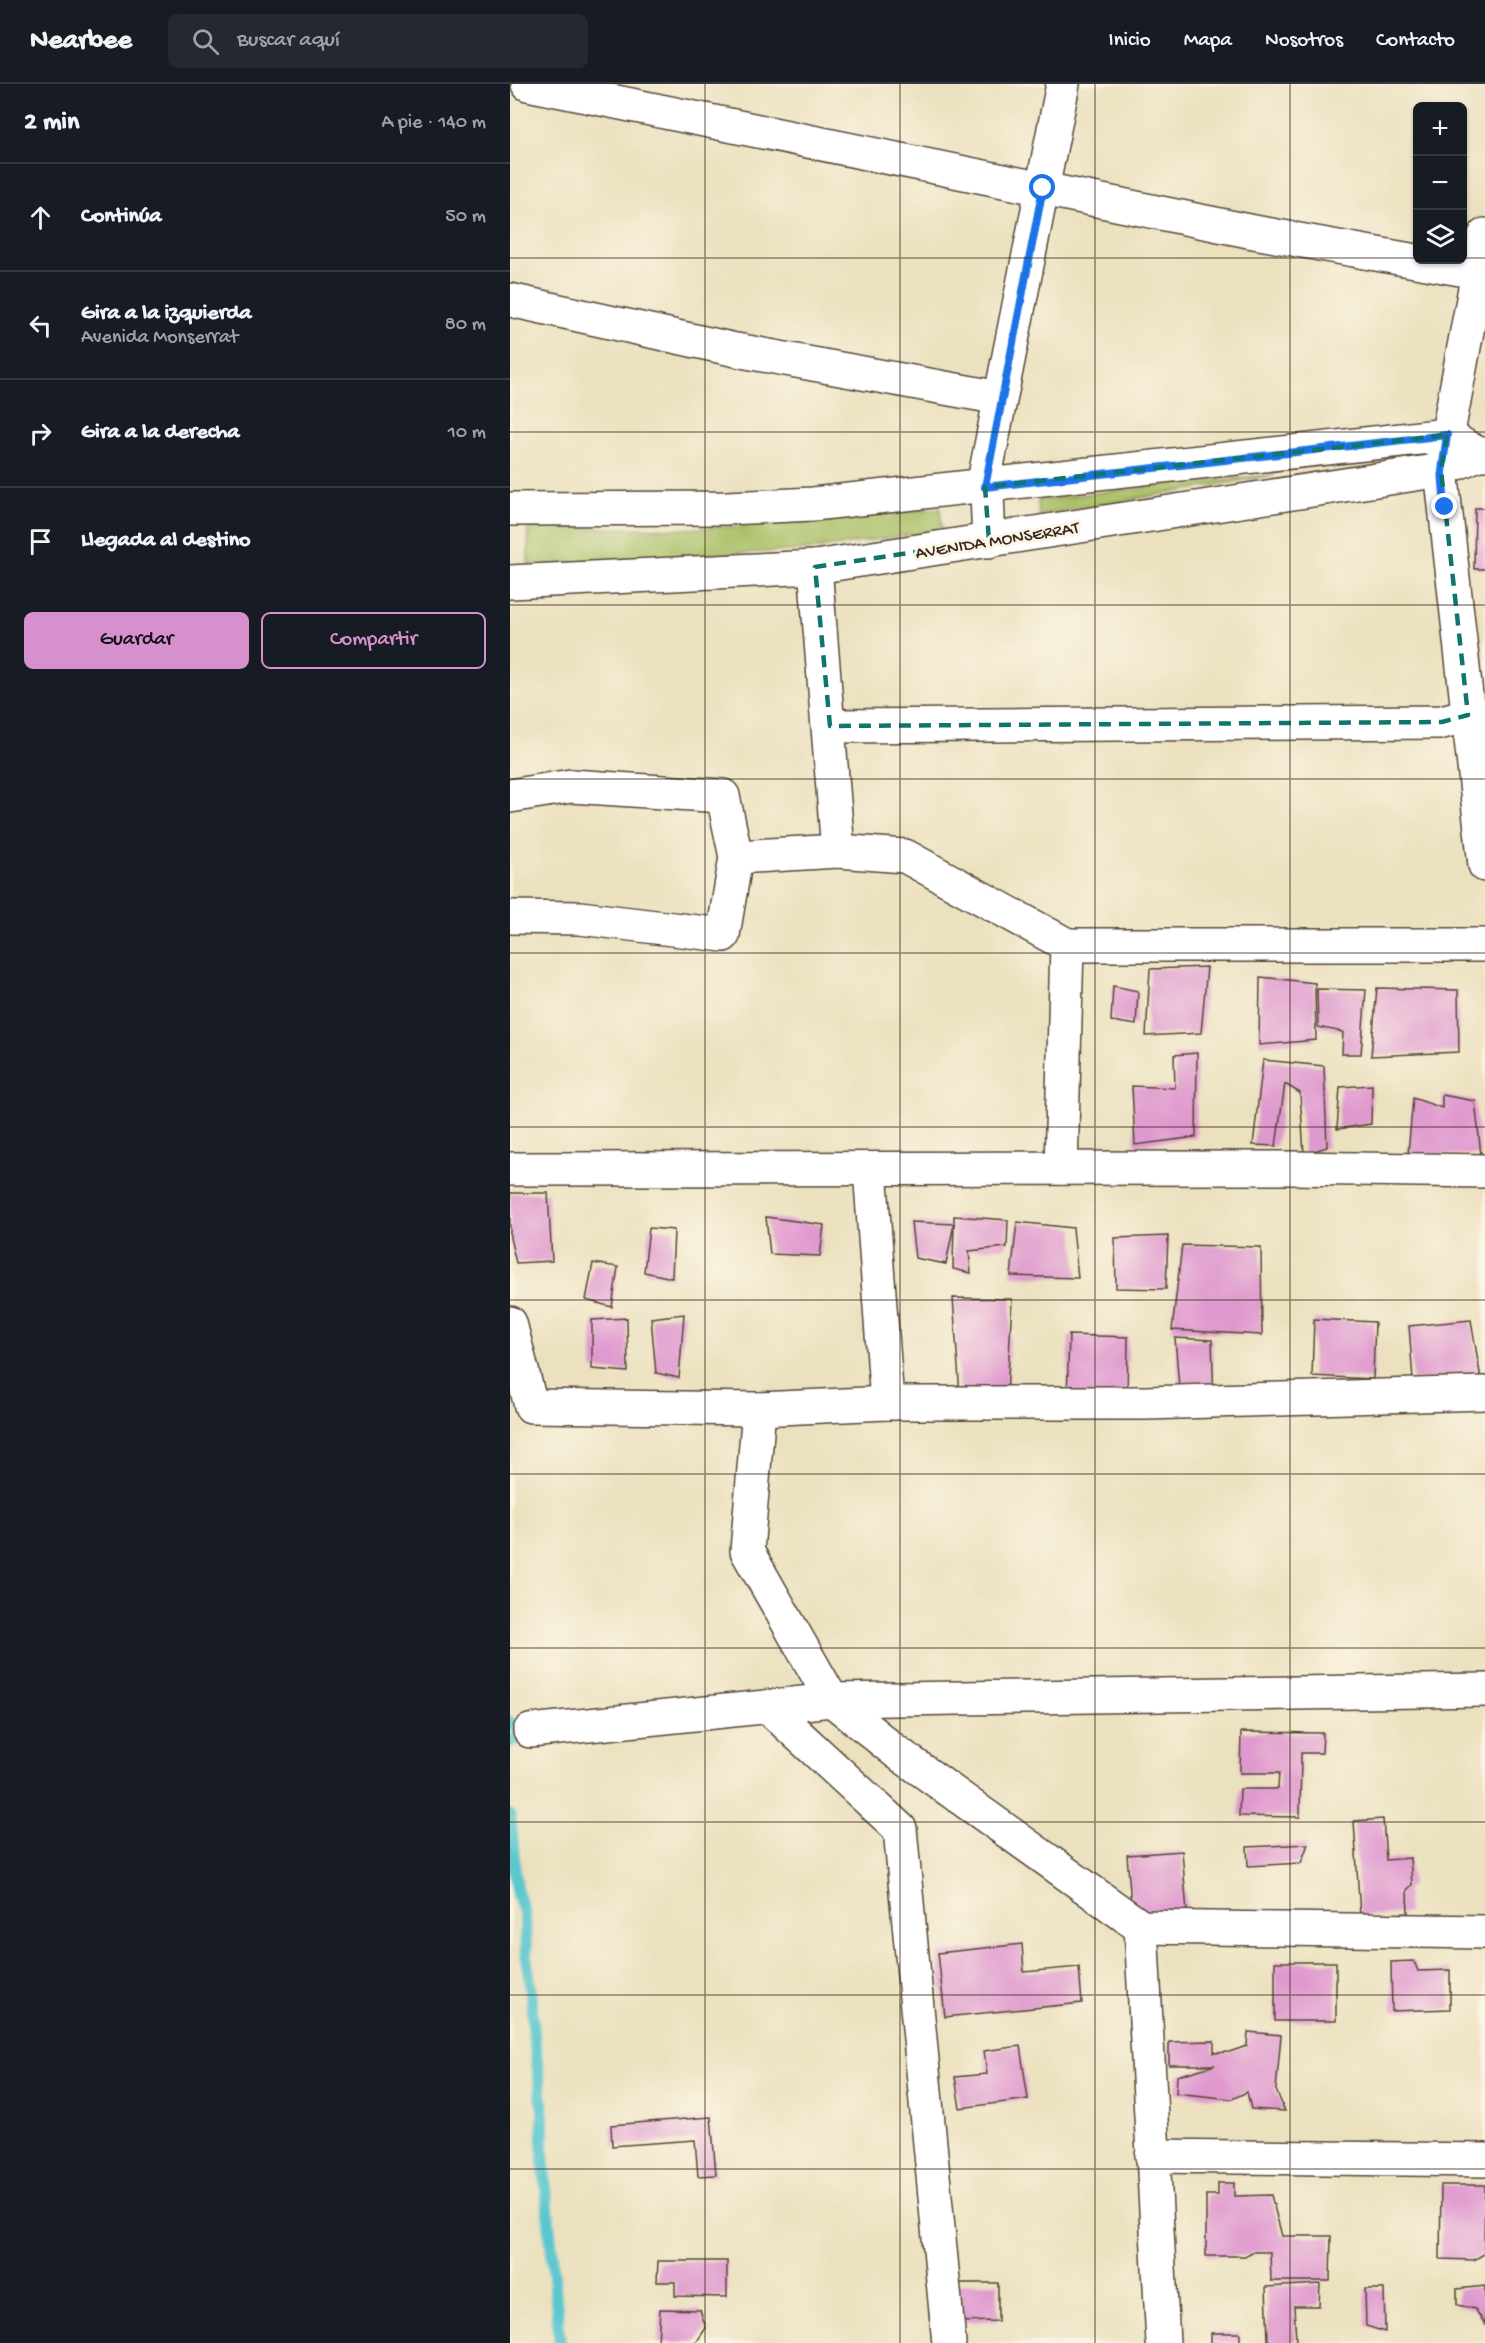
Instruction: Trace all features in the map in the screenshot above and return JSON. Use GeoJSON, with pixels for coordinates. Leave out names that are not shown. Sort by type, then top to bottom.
{"type":"FeatureCollection","features":[{"type":"Feature","properties":{"kind":"street"},"geometry":{"type":"LineString","coordinates":[[528,84],[1254,232],[1477,273]]}},
{"type":"Feature","properties":{"kind":"street"},"geometry":{"type":"LineString","coordinates":[[989,541],[985,487],[1000,398],[1063,84]]}},
{"type":"Feature","properties":{"kind":"street"},"geometry":{"type":"LineString","coordinates":[[1485,235],[1442,471],[1476,716],[1485,865]]}},
{"type":"Feature","properties":{"kind":"street"},"geometry":{"type":"LineString","coordinates":[[510,300],[736,350],[1000,398]]}},
{"type":"Feature","properties":{"kind":"street"},"geometry":{"type":"LineString","coordinates":[[510,509],[727,508],[813,504],[1447,435]]}},
{"type":"Feature","properties":{"kind":"street","name":"AVENIDA MONSERRAT"},"geometry":{"type":"LineString","coordinates":[[1447,435],[1481,454]]}},
{"type":"Feature","properties":{"kind":"street","name":"AVENIDA MONSERRAT"},"geometry":{"type":"LineString","coordinates":[[510,582],[815,567],[1442,471],[1481,454]]}},
{"type":"Feature","properties":{"kind":"street"},"geometry":{"type":"LineString","coordinates":[[815,567],[830,726],[838,851]]}},
{"type":"Feature","properties":{"kind":"street"},"geometry":{"type":"LineString","coordinates":[[830,726],[1442,722],[1476,716]]}},
{"type":"Feature","properties":{"kind":"street"},"geometry":{"type":"LineString","coordinates":[[510,796],[571,786],[723,796],[735,857],[723,934],[580,918],[510,917]]}},
{"type":"Feature","properties":{"kind":"street"},"geometry":{"type":"LineString","coordinates":[[735,857],[838,851],[904,856],[1067,945],[1485,945]]}},
{"type":"Feature","properties":{"kind":"street"},"geometry":{"type":"LineString","coordinates":[[1061,1168],[1067,945]]}},
{"type":"Feature","properties":{"kind":"street"},"geometry":{"type":"LineString","coordinates":[[510,1168],[1485,1171]]}},
{"type":"Feature","properties":{"kind":"street"},"geometry":{"type":"LineString","coordinates":[[870,1169],[887,1403]]}},
{"type":"Feature","properties":{"kind":"street"},"geometry":{"type":"LineString","coordinates":[[510,1323],[531,1406],[759,1409],[887,1403],[1146,1403],[1485,1393]]}},
{"type":"Feature","properties":{"kind":"street"},"geometry":{"type":"LineString","coordinates":[[759,1409],[747,1551],[832,1700],[896,1751],[1141,1927],[1485,1932]]}},
{"type":"Feature","properties":{"kind":"street"},"geometry":{"type":"LineString","coordinates":[[530,1731],[832,1700],[1485,1690]]}},
{"type":"Feature","properties":{"kind":"street"},"geometry":{"type":"LineString","coordinates":[[768,1707],[900,1829],[949,2343]]}},
{"type":"Feature","properties":{"kind":"street"},"geometry":{"type":"LineString","coordinates":[[1141,1927],[1163,2343]]}},
{"type":"Feature","properties":{"kind":"street"},"geometry":{"type":"LineString","coordinates":[[1152,2156],[1485,2160]]}},
{"type":"Feature","properties":{"kind":"highlighted area"},"geometry":{"type":"Polygon","coordinates":[[[1447,435],[1441,470],[1468,715],[1442,722],[830,726],[815,567],[989,541],[985,487],[1447,435]]]}},
{"type":"Feature","properties":{"kind":"green space"},"geometry":{"type":"Polygon","coordinates":[[[1275,475],[1039,515],[1038,500],[1185,482],[1275,475]]]}},
{"type":"Feature","properties":{"kind":"green space"},"geometry":{"type":"Polygon","coordinates":[[[940,508],[942,530],[806,550],[528,565],[528,527],[686,529],[805,522],[940,508]]]}},
{"type":"Feature","properties":{"kind":"building"},"geometry":{"type":"Polygon","coordinates":[[[1475,508],[1485,508],[1485,569],[1474,569],[1475,508]]]}},
{"type":"Feature","properties":{"kind":"building"},"geometry":{"type":"Polygon","coordinates":[[[1207,967],[1201,1033],[1146,1036],[1150,969],[1207,967]]]}},
{"type":"Feature","properties":{"kind":"building"},"geometry":{"type":"Polygon","coordinates":[[[1260,977],[1315,983],[1316,1040],[1259,1045],[1260,977]]]}},
{"type":"Feature","properties":{"kind":"building"},"geometry":{"type":"Polygon","coordinates":[[[1113,986],[1138,991],[1136,1025],[1111,1021],[1113,986]]]}},
{"type":"Feature","properties":{"kind":"building"},"geometry":{"type":"Polygon","coordinates":[[[1377,988],[1458,990],[1459,1052],[1371,1056],[1377,988]]]}},
{"type":"Feature","properties":{"kind":"building"},"geometry":{"type":"Polygon","coordinates":[[[1317,989],[1366,990],[1361,1054],[1342,1054],[1343,1032],[1318,1027],[1317,989]]]}},
{"type":"Feature","properties":{"kind":"building"},"geometry":{"type":"Polygon","coordinates":[[[1197,1053],[1196,1137],[1135,1145],[1132,1086],[1175,1088],[1174,1055],[1197,1053]]]}},
{"type":"Feature","properties":{"kind":"building"},"geometry":{"type":"Polygon","coordinates":[[[1263,1060],[1324,1066],[1327,1147],[1304,1154],[1300,1093],[1285,1084],[1276,1146],[1253,1145],[1263,1060]]]}},
{"type":"Feature","properties":{"kind":"building"},"geometry":{"type":"Polygon","coordinates":[[[1372,1085],[1371,1124],[1337,1129],[1340,1087],[1372,1085]]]}},
{"type":"Feature","properties":{"kind":"building"},"geometry":{"type":"Polygon","coordinates":[[[1442,1095],[1475,1101],[1481,1155],[1408,1154],[1413,1098],[1442,1108],[1442,1095]]]}},
{"type":"Feature","properties":{"kind":"building"},"geometry":{"type":"Polygon","coordinates":[[[510,1193],[548,1193],[552,1261],[516,1263],[510,1238],[510,1193]]]}},
{"type":"Feature","properties":{"kind":"building"},"geometry":{"type":"Polygon","coordinates":[[[954,1216],[1008,1220],[1007,1247],[969,1251],[971,1273],[953,1269],[954,1216]]]}},
{"type":"Feature","properties":{"kind":"building"},"geometry":{"type":"Polygon","coordinates":[[[766,1217],[824,1225],[820,1256],[770,1254],[766,1217]]]}},
{"type":"Feature","properties":{"kind":"building"},"geometry":{"type":"Polygon","coordinates":[[[911,1222],[954,1224],[946,1264],[915,1258],[911,1222]]]}},
{"type":"Feature","properties":{"kind":"building"},"geometry":{"type":"Polygon","coordinates":[[[1017,1222],[1073,1228],[1078,1278],[1011,1276],[1017,1222]]]}},
{"type":"Feature","properties":{"kind":"building"},"geometry":{"type":"Polygon","coordinates":[[[649,1228],[674,1230],[672,1278],[644,1272],[649,1228]]]}},
{"type":"Feature","properties":{"kind":"building"},"geometry":{"type":"Polygon","coordinates":[[[1168,1236],[1166,1289],[1116,1288],[1115,1238],[1168,1236]]]}},
{"type":"Feature","properties":{"kind":"building"},"geometry":{"type":"Polygon","coordinates":[[[1182,1245],[1261,1247],[1262,1335],[1172,1330],[1182,1245]]]}},
{"type":"Feature","properties":{"kind":"building"},"geometry":{"type":"Polygon","coordinates":[[[593,1263],[618,1267],[612,1307],[586,1300],[593,1263]]]}},
{"type":"Feature","properties":{"kind":"building"},"geometry":{"type":"Polygon","coordinates":[[[953,1298],[1012,1299],[1007,1396],[960,1395],[953,1298]]]}},
{"type":"Feature","properties":{"kind":"building"},"geometry":{"type":"Polygon","coordinates":[[[684,1314],[679,1378],[656,1373],[651,1318],[684,1314]]]}},
{"type":"Feature","properties":{"kind":"building"},"geometry":{"type":"Polygon","coordinates":[[[627,1318],[628,1372],[592,1369],[592,1320],[627,1318]]]}},
{"type":"Feature","properties":{"kind":"building"},"geometry":{"type":"Polygon","coordinates":[[[1314,1319],[1375,1322],[1373,1379],[1312,1376],[1314,1319]]]}},
{"type":"Feature","properties":{"kind":"building"},"geometry":{"type":"Polygon","coordinates":[[[1471,1320],[1481,1379],[1413,1380],[1409,1326],[1471,1320]]]}},
{"type":"Feature","properties":{"kind":"building"},"geometry":{"type":"Polygon","coordinates":[[[1069,1335],[1128,1337],[1127,1401],[1067,1398],[1069,1335]]]}},
{"type":"Feature","properties":{"kind":"building"},"geometry":{"type":"Polygon","coordinates":[[[1175,1338],[1212,1340],[1214,1401],[1180,1399],[1175,1338]]]}},
{"type":"Feature","properties":{"kind":"building"},"geometry":{"type":"Polygon","coordinates":[[[1241,1732],[1323,1733],[1322,1753],[1301,1753],[1300,1817],[1239,1816],[1240,1789],[1278,1789],[1279,1773],[1240,1773],[1241,1732]]]}},
{"type":"Feature","properties":{"kind":"building"},"geometry":{"type":"Polygon","coordinates":[[[1383,1819],[1386,1860],[1410,1858],[1412,1885],[1407,1890],[1408,1913],[1360,1916],[1354,1821],[1383,1819]]]}},
{"type":"Feature","properties":{"kind":"building"},"geometry":{"type":"Polygon","coordinates":[[[1308,1844],[1301,1863],[1248,1866],[1247,1847],[1308,1844]]]}},
{"type":"Feature","properties":{"kind":"building"},"geometry":{"type":"Polygon","coordinates":[[[1182,1851],[1187,1912],[1132,1916],[1127,1855],[1182,1851]]]}},
{"type":"Feature","properties":{"kind":"building"},"geometry":{"type":"Polygon","coordinates":[[[1022,1944],[1024,1972],[1079,1967],[1082,2003],[945,2017],[938,1953],[1022,1944]]]}},
{"type":"Feature","properties":{"kind":"building"},"geometry":{"type":"Polygon","coordinates":[[[1414,1961],[1418,1971],[1450,1970],[1450,2009],[1392,2011],[1391,1962],[1414,1961]]]}},
{"type":"Feature","properties":{"kind":"building"},"geometry":{"type":"Polygon","coordinates":[[[1275,1962],[1336,1962],[1336,2021],[1275,2021],[1275,1962]]]}},
{"type":"Feature","properties":{"kind":"building"},"geometry":{"type":"Polygon","coordinates":[[[1248,2032],[1281,2035],[1276,2090],[1285,2111],[1251,2109],[1247,2092],[1232,2099],[1176,2093],[1177,2076],[1215,2065],[1169,2065],[1169,2042],[1214,2041],[1214,2053],[1229,2052],[1247,2046],[1248,2032]]]}},
{"type":"Feature","properties":{"kind":"building"},"geometry":{"type":"Polygon","coordinates":[[[1020,2046],[1028,2099],[960,2108],[955,2077],[987,2074],[984,2051],[1020,2046]]]}},
{"type":"Feature","properties":{"kind":"building"},"geometry":{"type":"Polygon","coordinates":[[[711,2117],[716,2175],[698,2176],[695,2140],[612,2146],[611,2125],[711,2117]]]}},
{"type":"Feature","properties":{"kind":"building"},"geometry":{"type":"Polygon","coordinates":[[[1218,2183],[1234,2183],[1234,2196],[1271,2195],[1282,2236],[1331,2236],[1330,2281],[1271,2281],[1270,2252],[1252,2252],[1245,2256],[1206,2256],[1206,2195],[1218,2195],[1218,2183]]]}},
{"type":"Feature","properties":{"kind":"building"},"geometry":{"type":"Polygon","coordinates":[[[1441,2185],[1485,2185],[1484,2254],[1474,2260],[1440,2259],[1441,2185]]]}},
{"type":"Feature","properties":{"kind":"building"},"geometry":{"type":"Polygon","coordinates":[[[658,2261],[727,2261],[727,2297],[675,2296],[675,2282],[657,2282],[658,2261]]]}},
{"type":"Feature","properties":{"kind":"building"},"geometry":{"type":"Polygon","coordinates":[[[953,2283],[998,2283],[998,2321],[953,2322],[953,2283]]]}},
{"type":"Feature","properties":{"kind":"building"},"geometry":{"type":"Polygon","coordinates":[[[1320,2284],[1319,2306],[1294,2306],[1296,2340],[1292,2343],[1273,2343],[1268,2340],[1266,2287],[1320,2284]]]}},
{"type":"Feature","properties":{"kind":"building"},"geometry":{"type":"Polygon","coordinates":[[[1485,2286],[1485,2324],[1475,2309],[1457,2305],[1457,2289],[1485,2286]]]}},
{"type":"Feature","properties":{"kind":"building"},"geometry":{"type":"Polygon","coordinates":[[[1365,2289],[1384,2289],[1385,2332],[1366,2326],[1365,2289]]]}},
{"type":"Feature","properties":{"kind":"building"},"geometry":{"type":"Polygon","coordinates":[[[660,2309],[700,2310],[706,2328],[696,2343],[658,2343],[660,2309]]]}},
{"type":"Feature","properties":{"kind":"building"},"geometry":{"type":"Polygon","coordinates":[[[1211,2333],[1240,2333],[1240,2343],[1211,2343],[1211,2333]]]}},
{"type":"Feature","properties":{"kind":"waterway"},"geometry":{"type":"LineString","coordinates":[[510,1722],[517,1728],[516,1739],[510,1742]]}},
{"type":"Feature","properties":{"kind":"waterway"},"geometry":{"type":"LineString","coordinates":[[510,1815],[517,1890],[525,1915],[526,1957],[543,2111],[543,2155],[560,2343]]}},
{"type":"Feature","properties":{"kind":"route"},"geometry":{"type":"LineString","coordinates":[[1043,188],[986,471],[985,487],[1447,435],[1442,471],[1445,507]]}}]}
